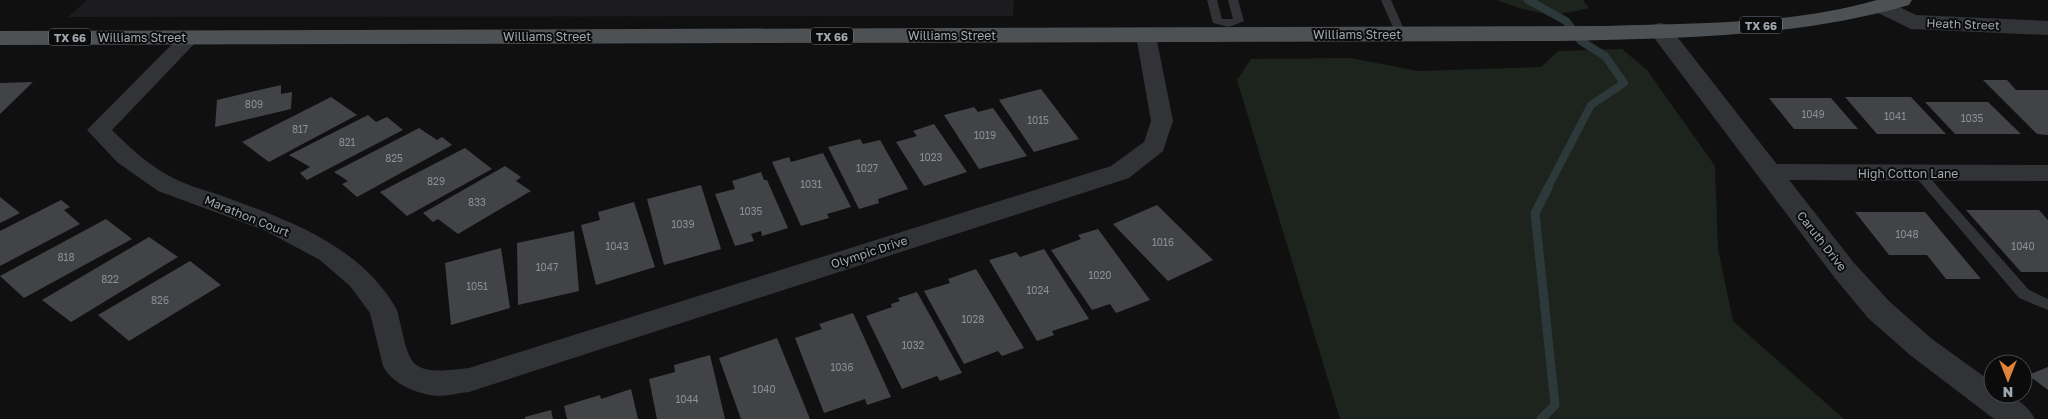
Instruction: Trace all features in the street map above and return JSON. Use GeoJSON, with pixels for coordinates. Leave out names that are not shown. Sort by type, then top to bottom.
{"type":"FeatureCollection","features":[{"type":"Feature","properties":{"kind":"main road","name":"Williams Street"},"geometry":{"type":"LineString","coordinates":[[0,38],[1146,36],[1230,29],[1401,34],[1524,34],[1736,28],[1811,20],[1892,3]]}},
{"type":"Feature","properties":{"kind":"street","name":"Heath Street"},"geometry":{"type":"LineString","coordinates":[[1892,3],[1910,22],[2048,28]]}},
{"type":"Feature","properties":{"kind":"street","name":"Caruth Drive"},"geometry":{"type":"LineString","coordinates":[[1660,30],[1844,270],[1880,310],[1921,347],[2018,419]]}},
{"type":"Feature","properties":{"kind":"street","name":"Olympic Drive"},"geometry":{"type":"LineString","coordinates":[[469,380],[1120,172],[1155,146],[1162,121],[1146,36]]}},
{"type":"Feature","properties":{"kind":"street","name":"Marathon Court"},"geometry":{"type":"LineString","coordinates":[[190,38],[99,130],[125,157],[167,185],[273,224],[329,253],[359,279],[383,310],[397,366],[411,377],[437,384],[469,380]]}},
{"type":"Feature","properties":{"kind":"street","name":"High Cotton Lane"},"geometry":{"type":"LineString","coordinates":[[1769,172],[2048,173]]}},
{"type":"Feature","properties":{"kind":"lane"},"geometry":{"type":"LineString","coordinates":[[1212,0],[1217,21],[1230,29],[1238,21],[1233,0]]}},
{"type":"Feature","properties":{"kind":"lane"},"geometry":{"type":"LineString","coordinates":[[1386,0],[1401,34]]}},
{"type":"Feature","properties":{"kind":"lane"},"geometry":{"type":"LineString","coordinates":[[1918,172],[2024,294],[2048,305]]}},
{"type":"Feature","properties":{"kind":"shaded area"},"geometry":{"type":"Polygon","coordinates":[[[87,0],[1014,0],[1013,16],[68,17],[87,0]]]}},
{"type":"Feature","properties":{"kind":"shaded area"},"geometry":{"type":"Polygon","coordinates":[[[1497,0],[1583,0],[1589,8],[1553,14],[1522,9],[1497,0]]]}},
{"type":"Feature","properties":{"kind":"shaded area"},"geometry":{"type":"Polygon","coordinates":[[[1622,49],[1647,70],[1715,166],[1718,249],[1733,321],[1844,419],[1340,419],[1237,80],[1251,59],[1350,58],[1418,71],[1541,67],[1558,51],[1622,49]]]}},
{"type":"Feature","properties":{"kind":"building"},"geometry":{"type":"Polygon","coordinates":[[[1983,80],[2007,80],[2016,90],[2048,90],[2048,135],[2037,134],[1983,80]]]}},
{"type":"Feature","properties":{"kind":"building"},"geometry":{"type":"Polygon","coordinates":[[[33,82],[0,114],[0,83],[33,82]]]}},
{"type":"Feature","properties":{"kind":"building"},"geometry":{"type":"Polygon","coordinates":[[[281,85],[281,94],[292,92],[291,109],[215,127],[217,100],[281,85]]]}},
{"type":"Feature","properties":{"kind":"building"},"geometry":{"type":"Polygon","coordinates":[[[1041,89],[1079,139],[1034,152],[999,100],[1041,89]]]}},
{"type":"Feature","properties":{"kind":"building"},"geometry":{"type":"Polygon","coordinates":[[[331,97],[357,115],[269,162],[242,142],[331,97]]]}},
{"type":"Feature","properties":{"kind":"building"},"geometry":{"type":"Polygon","coordinates":[[[1845,97],[1911,97],[1946,134],[1877,134],[1845,97]]]}},
{"type":"Feature","properties":{"kind":"building"},"geometry":{"type":"Polygon","coordinates":[[[1769,98],[1831,98],[1858,129],[1794,129],[1769,98]]]}},
{"type":"Feature","properties":{"kind":"building"},"geometry":{"type":"Polygon","coordinates":[[[1925,102],[1988,102],[2021,134],[1955,134],[1925,102]]]}},
{"type":"Feature","properties":{"kind":"building"},"geometry":{"type":"Polygon","coordinates":[[[974,107],[978,112],[993,108],[1027,156],[979,169],[944,115],[974,107]]]}},
{"type":"Feature","properties":{"kind":"building"},"geometry":{"type":"Polygon","coordinates":[[[368,115],[376,122],[387,117],[403,130],[307,180],[300,173],[310,167],[289,155],[368,115]]]}},
{"type":"Feature","properties":{"kind":"building"},"geometry":{"type":"Polygon","coordinates":[[[934,124],[967,172],[924,186],[896,142],[917,136],[913,131],[934,124]]]}},
{"type":"Feature","properties":{"kind":"building"},"geometry":{"type":"Polygon","coordinates":[[[419,128],[437,140],[442,137],[452,145],[357,197],[342,184],[348,181],[334,172],[419,128]]]}},
{"type":"Feature","properties":{"kind":"building"},"geometry":{"type":"Polygon","coordinates":[[[860,139],[863,144],[880,140],[908,189],[878,199],[879,203],[859,209],[828,147],[860,139]]]}},
{"type":"Feature","properties":{"kind":"building"},"geometry":{"type":"Polygon","coordinates":[[[465,148],[492,169],[407,216],[380,192],[465,148]]]}},
{"type":"Feature","properties":{"kind":"building"},"geometry":{"type":"Polygon","coordinates":[[[823,153],[851,207],[827,214],[829,218],[801,226],[772,162],[789,157],[791,162],[823,153]]]}},
{"type":"Feature","properties":{"kind":"building"},"geometry":{"type":"Polygon","coordinates":[[[505,166],[521,177],[516,181],[531,191],[458,234],[438,219],[433,222],[423,213],[505,166]]]}},
{"type":"Feature","properties":{"kind":"building"},"geometry":{"type":"Polygon","coordinates":[[[761,172],[764,180],[767,180],[788,228],[762,236],[761,231],[751,234],[754,241],[735,246],[715,194],[735,189],[732,181],[761,172]]]}},
{"type":"Feature","properties":{"kind":"building"},"geometry":{"type":"Polygon","coordinates":[[[701,185],[721,249],[664,265],[647,199],[701,185]]]}},
{"type":"Feature","properties":{"kind":"building"},"geometry":{"type":"Polygon","coordinates":[[[0,197],[20,213],[0,223],[0,197]]]}},
{"type":"Feature","properties":{"kind":"building"},"geometry":{"type":"Polygon","coordinates":[[[61,200],[70,207],[64,210],[80,224],[0,266],[0,231],[61,200]]]}},
{"type":"Feature","properties":{"kind":"building"},"geometry":{"type":"Polygon","coordinates":[[[634,202],[655,267],[596,285],[581,225],[600,220],[598,212],[634,202]]]}},
{"type":"Feature","properties":{"kind":"building"},"geometry":{"type":"Polygon","coordinates":[[[1157,205],[1213,260],[1168,281],[1113,224],[1157,205]]]}},
{"type":"Feature","properties":{"kind":"building"},"geometry":{"type":"Polygon","coordinates":[[[1966,210],[2039,210],[2048,220],[2048,272],[2021,272],[1966,210]]]}},
{"type":"Feature","properties":{"kind":"building"},"geometry":{"type":"Polygon","coordinates":[[[1855,212],[1925,212],[1981,279],[1946,279],[1927,255],[1889,255],[1855,212]]]}},
{"type":"Feature","properties":{"kind":"building"},"geometry":{"type":"Polygon","coordinates":[[[106,219],[132,239],[24,298],[0,276],[106,219]]]}},
{"type":"Feature","properties":{"kind":"building"},"geometry":{"type":"Polygon","coordinates":[[[1098,229],[1150,300],[1116,313],[1110,304],[1092,310],[1051,250],[1081,239],[1078,235],[1098,229]]]}},
{"type":"Feature","properties":{"kind":"building"},"geometry":{"type":"Polygon","coordinates":[[[574,231],[579,291],[518,305],[517,243],[574,231]]]}},
{"type":"Feature","properties":{"kind":"building"},"geometry":{"type":"Polygon","coordinates":[[[149,237],[178,257],[71,322],[42,300],[149,237]]]}},
{"type":"Feature","properties":{"kind":"building"},"geometry":{"type":"Polygon","coordinates":[[[501,248],[510,308],[451,325],[445,263],[501,248]]]}},
{"type":"Feature","properties":{"kind":"building"},"geometry":{"type":"Polygon","coordinates":[[[1044,249],[1089,319],[1052,331],[1054,335],[1037,341],[989,260],[1016,252],[1020,257],[1044,249]]]}},
{"type":"Feature","properties":{"kind":"building"},"geometry":{"type":"Polygon","coordinates":[[[190,261],[221,285],[129,341],[98,315],[190,261]]]}},
{"type":"Feature","properties":{"kind":"building"},"geometry":{"type":"Polygon","coordinates":[[[976,269],[1024,348],[1002,356],[998,351],[964,364],[924,291],[950,283],[948,279],[976,269]]]}},
{"type":"Feature","properties":{"kind":"building"},"geometry":{"type":"Polygon","coordinates":[[[917,292],[962,373],[940,381],[937,376],[902,389],[866,316],[892,307],[891,304],[900,301],[898,298],[917,292]]]}},
{"type":"Feature","properties":{"kind":"building"},"geometry":{"type":"Polygon","coordinates":[[[853,313],[891,397],[867,405],[865,399],[824,413],[795,338],[822,329],[819,324],[853,313]]]}},
{"type":"Feature","properties":{"kind":"building"},"geometry":{"type":"Polygon","coordinates":[[[777,338],[810,419],[741,419],[719,358],[777,338]]]}},
{"type":"Feature","properties":{"kind":"building"},"geometry":{"type":"Polygon","coordinates":[[[710,355],[725,419],[657,419],[649,379],[675,372],[674,365],[710,355]]]}},
{"type":"Feature","properties":{"kind":"building"},"geometry":{"type":"Polygon","coordinates":[[[2048,367],[2048,390],[2033,379],[2033,373],[2048,367]]]}},
{"type":"Feature","properties":{"kind":"building"},"geometry":{"type":"Polygon","coordinates":[[[631,389],[638,419],[567,419],[564,406],[600,395],[601,399],[631,389]]]}},
{"type":"Feature","properties":{"kind":"building"},"geometry":{"type":"Polygon","coordinates":[[[551,410],[553,419],[525,419],[525,417],[551,410]]]}},
{"type":"Feature","properties":{"kind":"waterway"},"geometry":{"type":"LineString","coordinates":[[1528,0],[1566,21],[1581,41],[1605,56],[1624,83],[1591,105],[1547,189]]}},
{"type":"Feature","properties":{"kind":"waterway"},"geometry":{"type":"LineString","coordinates":[[1541,419],[1555,405],[1535,213],[1548,188]]}}]}
